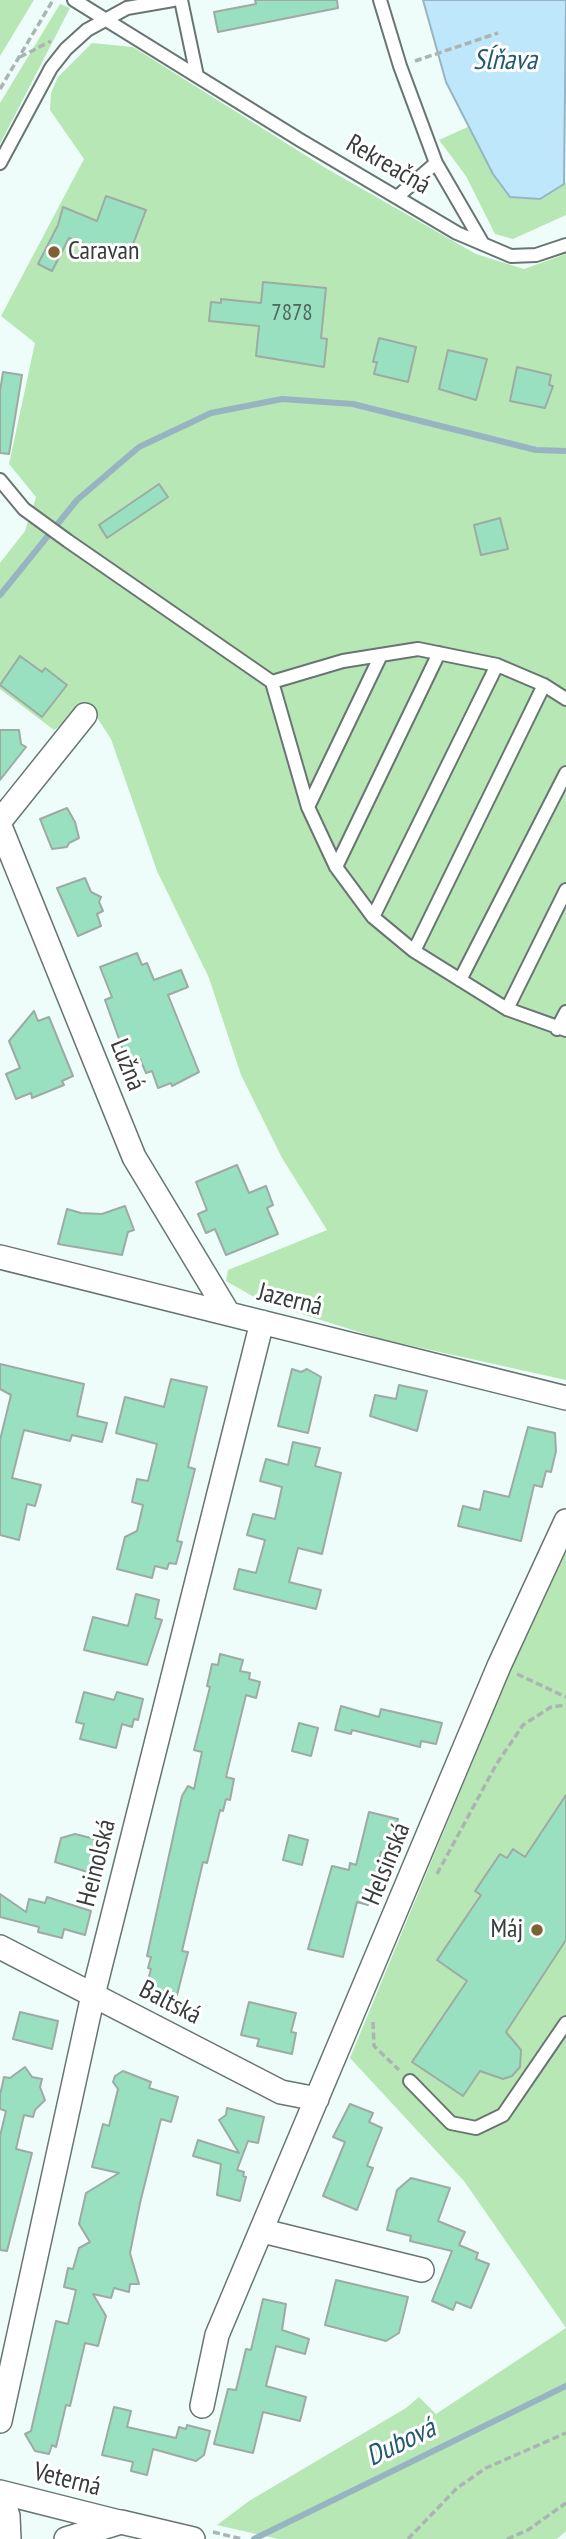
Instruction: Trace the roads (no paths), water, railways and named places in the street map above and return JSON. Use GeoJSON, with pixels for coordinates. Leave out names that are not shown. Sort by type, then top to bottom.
{"type":"FeatureCollection","features":[{"type":"Feature","properties":{"kind":"street"},"geometry":{"type":"LineString","coordinates":[[0,824],[85,715]]}},
{"type":"Feature","properties":{"kind":"street","name":"Lužná"},"geometry":{"type":"LineString","coordinates":[[0,824],[134,1157],[228,1313]]}},
{"type":"Feature","properties":{"kind":"street","name":"Jazerná"},"geometry":{"type":"LineString","coordinates":[[0,1257],[566,1398]]}},
{"type":"Feature","properties":{"kind":"street","name":"Heinolská"},"geometry":{"type":"LineString","coordinates":[[0,2421],[93,1995],[262,1322]]}},
{"type":"Feature","properties":{"kind":"street","name":"Helsinská"},"geometry":{"type":"LineString","coordinates":[[202,2406],[217,2335],[499,1665],[566,1521]]}},
{"type":"Feature","properties":{"kind":"street","name":"Baltská"},"geometry":{"type":"LineString","coordinates":[[0,1947],[281,2092],[317,2099]]}},
{"type":"Feature","properties":{"kind":"street"},"geometry":{"type":"LineString","coordinates":[[263,2231],[422,2270]]}},
{"type":"Feature","properties":{"kind":"street"},"geometry":{"type":"LineString","coordinates":[[0,2493],[8,2516],[9,2539]]}},
{"type":"Feature","properties":{"kind":"street","name":"Veterná"},"geometry":{"type":"LineString","coordinates":[[0,2493],[121,2522],[198,2536]]}},
{"type":"Feature","properties":{"kind":"street"},"geometry":{"type":"LineString","coordinates":[[66,2539],[121,2522]]}},
{"type":"Feature","properties":{"kind":"lane","name":"Rekreačná"},"geometry":{"type":"LineString","coordinates":[[74,0],[457,233],[511,256],[536,255],[566,244]]}},
{"type":"Feature","properties":{"kind":"lane"},"geometry":{"type":"LineString","coordinates":[[0,163],[51,68],[87,30],[127,8],[173,0]]}},
{"type":"Feature","properties":{"kind":"lane"},"geometry":{"type":"LineString","coordinates":[[181,0],[197,76]]}},
{"type":"Feature","properties":{"kind":"lane"},"geometry":{"type":"LineString","coordinates":[[380,0],[400,66],[436,163],[484,244]]}},
{"type":"Feature","properties":{"kind":"lane"},"geometry":{"type":"LineString","coordinates":[[397,197],[436,163]]}},
{"type":"Feature","properties":{"kind":"lane"},"geometry":{"type":"LineString","coordinates":[[0,480],[24,509],[272,682],[308,807],[336,867],[373,918],[414,951],[507,1009],[562,1029],[566,1012]]}},
{"type":"Feature","properties":{"kind":"lane"},"geometry":{"type":"LineString","coordinates":[[272,682],[343,661],[418,649],[497,665],[544,685],[566,699]]}},
{"type":"Feature","properties":{"kind":"lane"},"geometry":{"type":"LineString","coordinates":[[336,867],[439,653]]}},
{"type":"Feature","properties":{"kind":"lane"},"geometry":{"type":"LineString","coordinates":[[308,807],[381,655]]}},
{"type":"Feature","properties":{"kind":"lane"},"geometry":{"type":"LineString","coordinates":[[373,918],[497,665]]}},
{"type":"Feature","properties":{"kind":"lane"},"geometry":{"type":"LineString","coordinates":[[414,951],[544,685]]}},
{"type":"Feature","properties":{"kind":"lane"},"geometry":{"type":"LineString","coordinates":[[460,979],[566,773]]}},
{"type":"Feature","properties":{"kind":"lane"},"geometry":{"type":"LineString","coordinates":[[507,1009],[566,891]]}},
{"type":"Feature","properties":{"kind":"lane"},"geometry":{"type":"LineString","coordinates":[[410,2081],[451,2123],[476,2128],[503,2115],[566,2024]]}},
{"type":"Feature","properties":{"kind":"water","name":"Sĺňava"},"geometry":{"type":"Polygon","coordinates":[[[423,0],[566,0],[564,184],[540,199],[510,197],[493,174],[446,82],[423,0]]]}},
{"type":"Feature","properties":{"kind":"waterway"},"geometry":{"type":"LineString","coordinates":[[0,595],[77,500],[139,447],[211,413],[282,399],[353,404],[536,450],[566,451]]}},
{"type":"Feature","properties":{"kind":"waterway","name":"Dubová"},"geometry":{"type":"LineString","coordinates":[[254,2539],[566,2386]]}},
{"type":"Feature","properties":{"kind":"place","name":"Caravan"},"geometry":{"type":"Point","coordinates":[54,252]}},
{"type":"Feature","properties":{"kind":"place","name":"Máj"},"geometry":{"type":"Point","coordinates":[537,1930]}}]}
